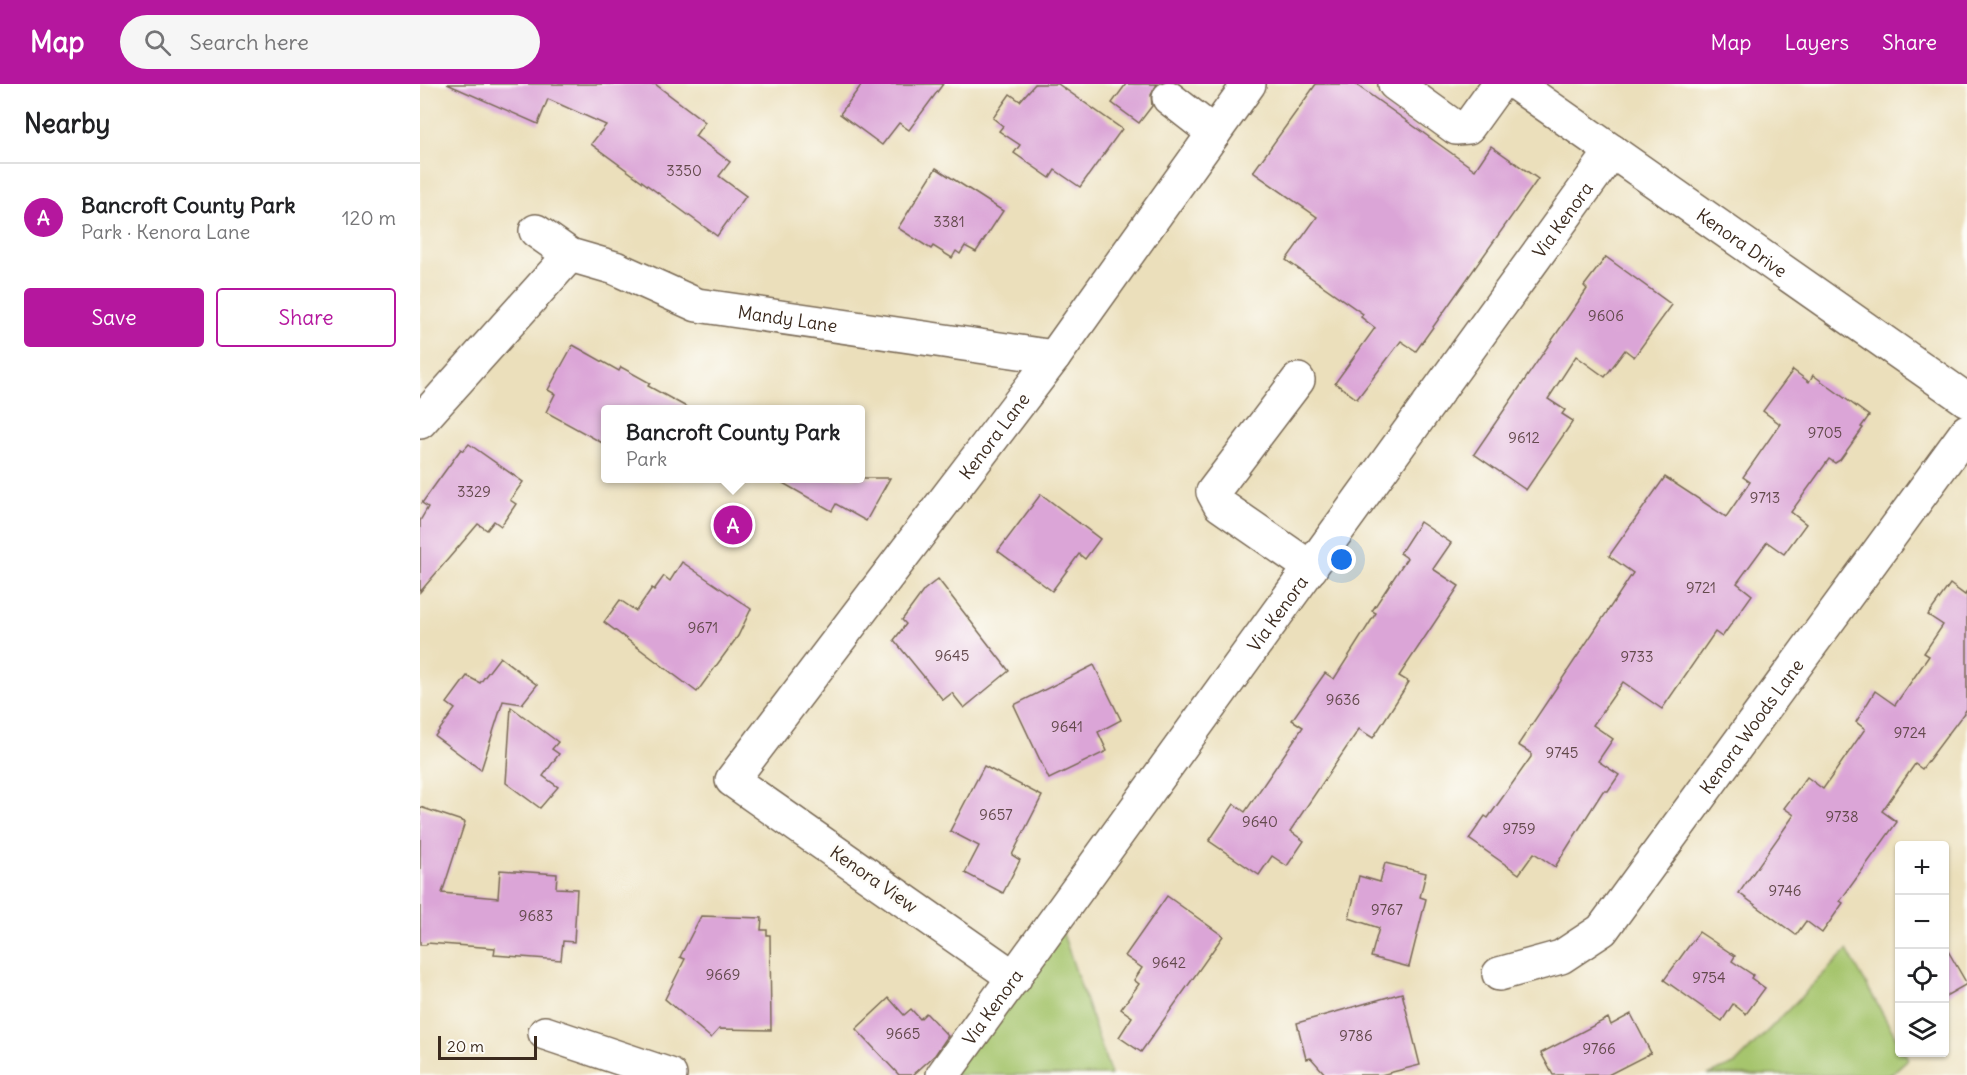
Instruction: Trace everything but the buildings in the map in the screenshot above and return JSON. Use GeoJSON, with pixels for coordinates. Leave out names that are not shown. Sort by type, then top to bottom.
{"type":"FeatureCollection","features":[{"type":"Feature","properties":{"kind":"street","name":"Kenora Lane"},"geometry":{"type":"LineString","coordinates":[[732,780],[1054,357],[1249,84]]}},
{"type":"Feature","properties":{"kind":"street"},"geometry":{"type":"LineString","coordinates":[[1395,84],[1456,128],[1468,127],[1499,84]]}},
{"type":"Feature","properties":{"kind":"street","name":"Kenora Drive"},"geometry":{"type":"LineString","coordinates":[[1516,84],[1967,400]]}},
{"type":"Feature","properties":{"kind":"street"},"geometry":{"type":"LineString","coordinates":[[1169,98],[1214,133]]}},
{"type":"Feature","properties":{"kind":"street","name":"Via Kenora"},"geometry":{"type":"LineString","coordinates":[[943,1075],[1612,151]]}},
{"type":"Feature","properties":{"kind":"street","name":"Mandy Lane"},"geometry":{"type":"LineString","coordinates":[[536,231],[570,255],[615,268],[697,305],[1054,357]]}},
{"type":"Feature","properties":{"kind":"street"},"geometry":{"type":"LineString","coordinates":[[420,422],[570,255]]}},
{"type":"Feature","properties":{"kind":"street"},"geometry":{"type":"LineString","coordinates":[[1298,380],[1213,492],[1220,505],[1311,568]]}},
{"type":"Feature","properties":{"kind":"street","name":"Kenora Woods Lane"},"geometry":{"type":"LineString","coordinates":[[1499,974],[1561,957],[1602,930],[1967,431]]}},
{"type":"Feature","properties":{"kind":"street","name":"Kenora View"},"geometry":{"type":"LineString","coordinates":[[732,780],[1015,978]]}},
{"type":"Feature","properties":{"kind":"street"},"geometry":{"type":"LineString","coordinates":[[545,1033],[670,1075]]}},
{"type":"Feature","properties":{"kind":"green space"},"geometry":{"type":"Polygon","coordinates":[[[1058,919],[1111,1075],[943,1075],[1058,919]]]}},
{"type":"Feature","properties":{"kind":"green space"},"geometry":{"type":"Polygon","coordinates":[[[1847,950],[1895,1036],[1895,1057],[1907,1057],[1908,1059],[1890,1075],[1708,1075],[1736,1063],[1847,950]]]}},
{"type":"Feature","properties":{"kind":"place","name":"Bancroft County Park"},"geometry":{"type":"Point","coordinates":[733,525]}}]}
